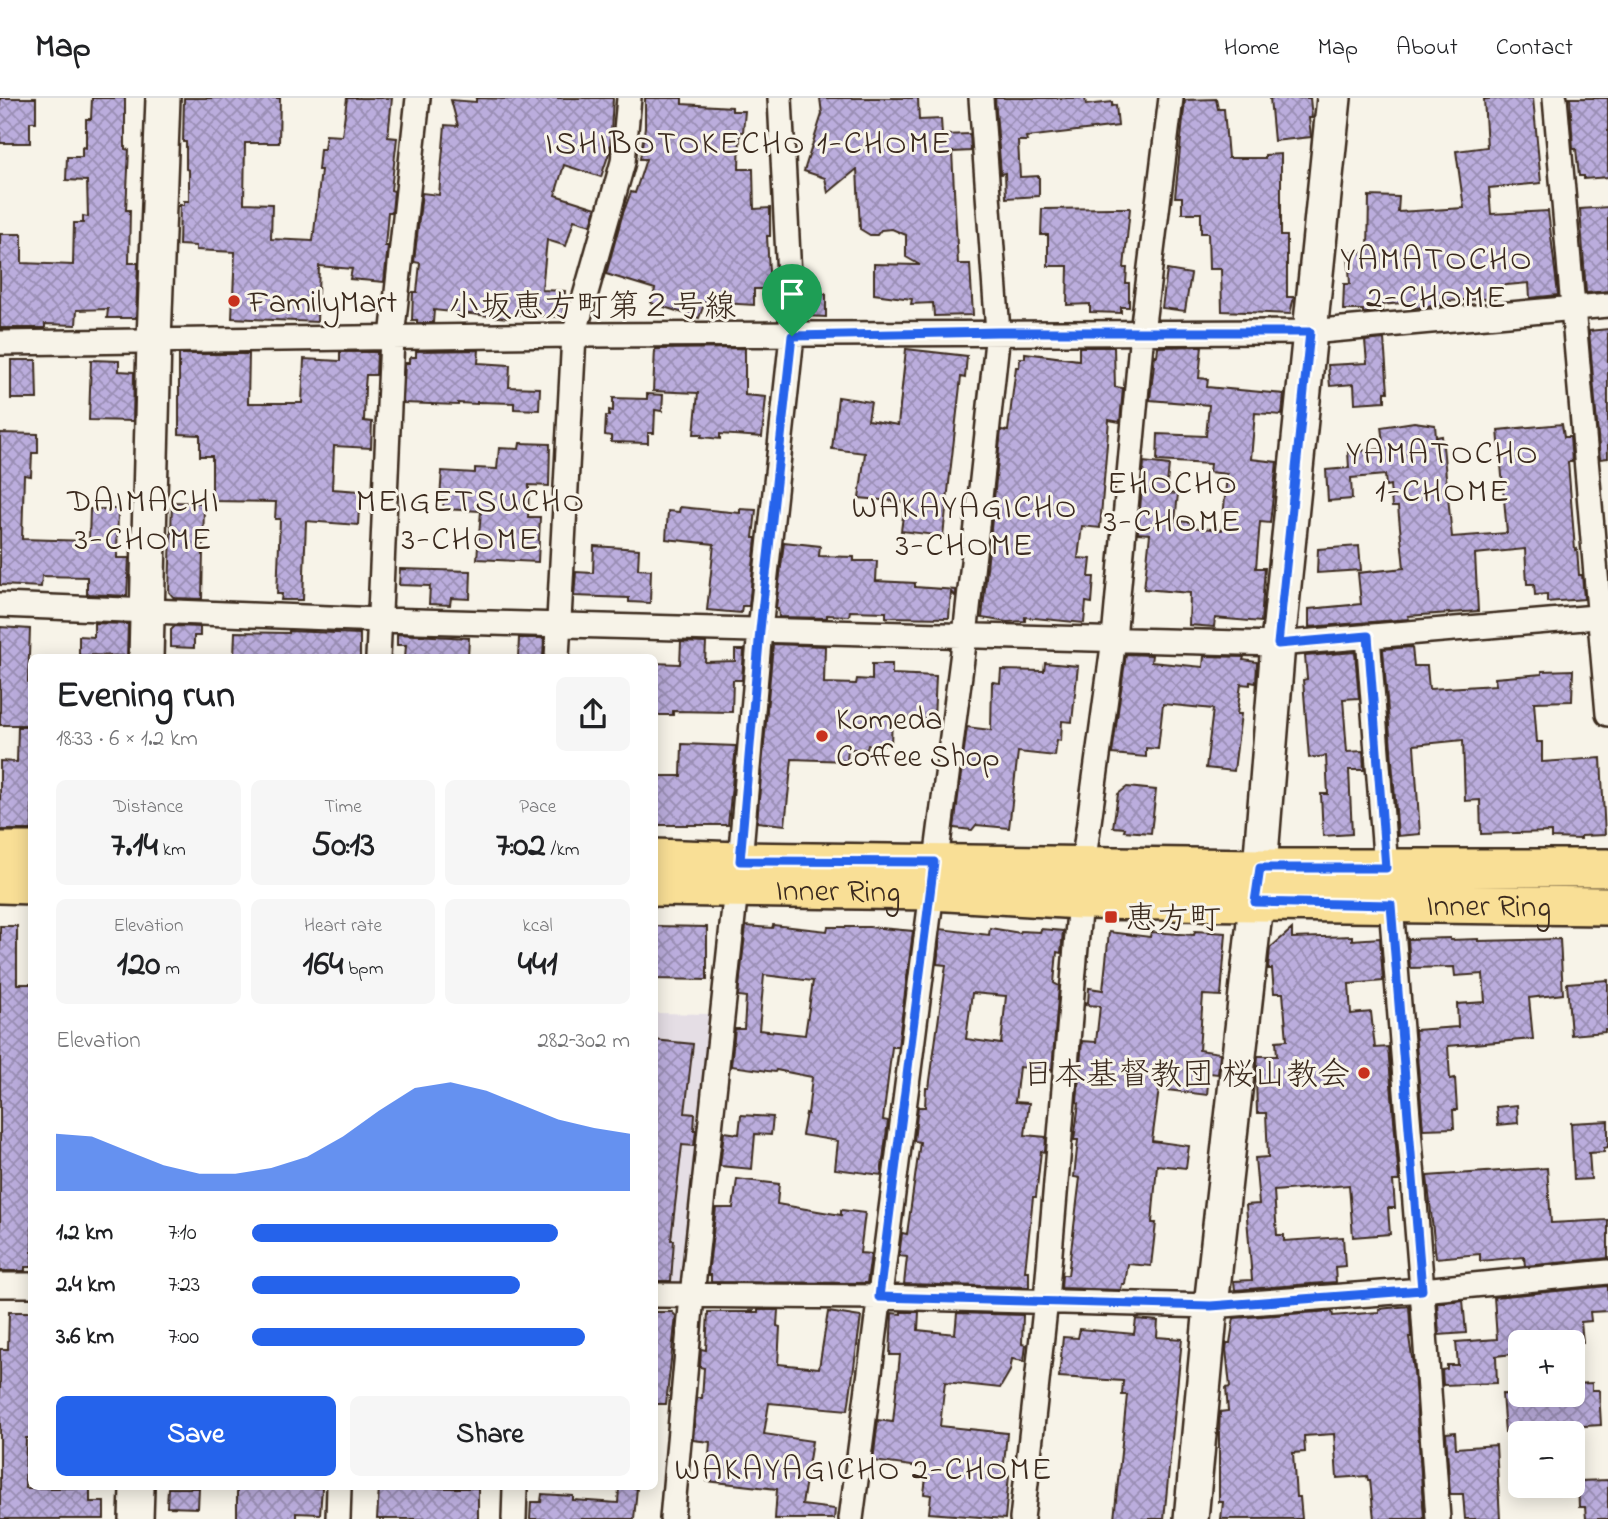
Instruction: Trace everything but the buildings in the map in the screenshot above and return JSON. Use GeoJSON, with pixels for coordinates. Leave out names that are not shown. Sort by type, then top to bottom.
{"type":"FeatureCollection","features":[{"type":"Feature","properties":{"kind":"main road"},"geometry":{"type":"LineString","coordinates":[[0,851],[28,851]]}},
{"type":"Feature","properties":{"kind":"main road","name":"Inner Ring"},"geometry":{"type":"LineString","coordinates":[[658,859],[738,875]]}},
{"type":"Feature","properties":{"kind":"main road","name":"Inner Ring"},"geometry":{"type":"LineString","coordinates":[[1258,885],[1386,868],[1608,868]]}},
{"type":"Feature","properties":{"kind":"main road","name":"Inner Ring"},"geometry":{"type":"LineString","coordinates":[[658,886],[738,875],[933,877],[1082,883],[1258,885],[1391,905],[1608,906]]}},
{"type":"Feature","properties":{"kind":"main road"},"geometry":{"type":"LineString","coordinates":[[0,884],[28,885]]}},
{"type":"Feature","properties":{"kind":"street"},"geometry":{"type":"LineString","coordinates":[[146,654],[163,98]]}},
{"type":"Feature","properties":{"kind":"street"},"geometry":{"type":"LineString","coordinates":[[378,654],[391,338],[418,98]]}},
{"type":"Feature","properties":{"kind":"street"},"geometry":{"type":"LineString","coordinates":[[557,654],[574,335],[623,162],[628,98]]}},
{"type":"Feature","properties":{"kind":"street"},"geometry":{"type":"LineString","coordinates":[[672,1519],[692,1296],[738,875],[760,630],[792,336],[780,98]]}},
{"type":"Feature","properties":{"kind":"street"},"geometry":{"type":"LineString","coordinates":[[851,1519],[965,636],[998,332],[981,98]]}},
{"type":"Feature","properties":{"kind":"street"},"geometry":{"type":"LineString","coordinates":[[1022,1519],[1046,1300],[1082,883],[1114,639],[1142,332],[1171,98]]}},
{"type":"Feature","properties":{"kind":"street"},"geometry":{"type":"LineString","coordinates":[[1191,1519],[1211,1306],[1258,885],[1278,644],[1334,98]]}},
{"type":"Feature","properties":{"kind":"street"},"geometry":{"type":"LineString","coordinates":[[1555,98],[1572,307],[1604,616],[1608,714]]}},
{"type":"Feature","properties":{"kind":"street","name":"小坂恵方町第２号線"},"geometry":{"type":"LineString","coordinates":[[0,343],[574,335],[1310,332],[1608,305]]}},
{"type":"Feature","properties":{"kind":"street"},"geometry":{"type":"LineString","coordinates":[[0,605],[381,620],[1278,644],[1604,616]]}},
{"type":"Feature","properties":{"kind":"street"},"geometry":{"type":"LineString","coordinates":[[1368,636],[1386,868]]}},
{"type":"Feature","properties":{"kind":"street"},"geometry":{"type":"LineString","coordinates":[[1391,905],[1438,1519]]}},
{"type":"Feature","properties":{"kind":"street"},"geometry":{"type":"LineString","coordinates":[[658,1295],[1046,1300],[1211,1306],[1608,1272]]}},
{"type":"Feature","properties":{"kind":"street"},"geometry":{"type":"LineString","coordinates":[[0,1285],[28,1285]]}},
{"type":"Feature","properties":{"kind":"street"},"geometry":{"type":"LineString","coordinates":[[136,1519],[137,1490]]}},
{"type":"Feature","properties":{"kind":"street"},"geometry":{"type":"LineString","coordinates":[[338,1519],[340,1490]]}},
{"type":"Feature","properties":{"kind":"street"},"geometry":{"type":"LineString","coordinates":[[514,1519],[515,1490]]}},
{"type":"Feature","properties":{"kind":"shaded area"},"geometry":{"type":"Polygon","coordinates":[[[658,1013],[709,1014],[681,1287],[658,1287],[658,1013]]]}},
{"type":"Feature","properties":{"kind":"place","name":"FamilyMart"},"geometry":{"type":"Point","coordinates":[234,301]}},
{"type":"Feature","properties":{"kind":"place","name":"Komeda Coffee Shop"},"geometry":{"type":"Point","coordinates":[822,736]}},
{"type":"Feature","properties":{"kind":"place","name":"恵方町"},"geometry":{"type":"Point","coordinates":[1111,917]}},
{"type":"Feature","properties":{"kind":"place","name":"日本基督教団 桜山教会"},"geometry":{"type":"Point","coordinates":[1364,1073]}},
{"type":"Feature","properties":{"kind":"district","name":"ISHIBOTOKECHO 1-CHOME"},"geometry":{"type":"Point","coordinates":[749,141]}},
{"type":"Feature","properties":{"kind":"district","name":"YAMATOCHO 2-CHOME"},"geometry":{"type":"Point","coordinates":[1437,276]}},
{"type":"Feature","properties":{"kind":"district","name":"YAMATOCHO 1-CHOME"},"geometry":{"type":"Point","coordinates":[1443,470]}},
{"type":"Feature","properties":{"kind":"district","name":"EHOCHO 3-CHOME"},"geometry":{"type":"Point","coordinates":[1173,500]}},
{"type":"Feature","properties":{"kind":"district","name":"DAIMACHI 3-CHOME"},"geometry":{"type":"Point","coordinates":[144,518]}},
{"type":"Feature","properties":{"kind":"district","name":"MEIGETSUCHO 3-CHOME"},"geometry":{"type":"Point","coordinates":[471,518]}},
{"type":"Feature","properties":{"kind":"district","name":"WAKAYAGICHO 3-CHOME"},"geometry":{"type":"Point","coordinates":[965,524]}},
{"type":"Feature","properties":{"kind":"district","name":"WAKAYAGICHO 2-CHOME"},"geometry":{"type":"Point","coordinates":[864,1467]}},
{"type":"Feature","properties":{"kind":"route"},"geometry":{"type":"LineString","coordinates":[[998,332],[1310,332],[1278,644],[1368,636],[1386,868],[1260,868],[1255,902],[1391,905],[1422,1290],[1211,1306],[879,1297],[934,862],[740,861],[760,630],[792,336],[998,332]]}}]}
